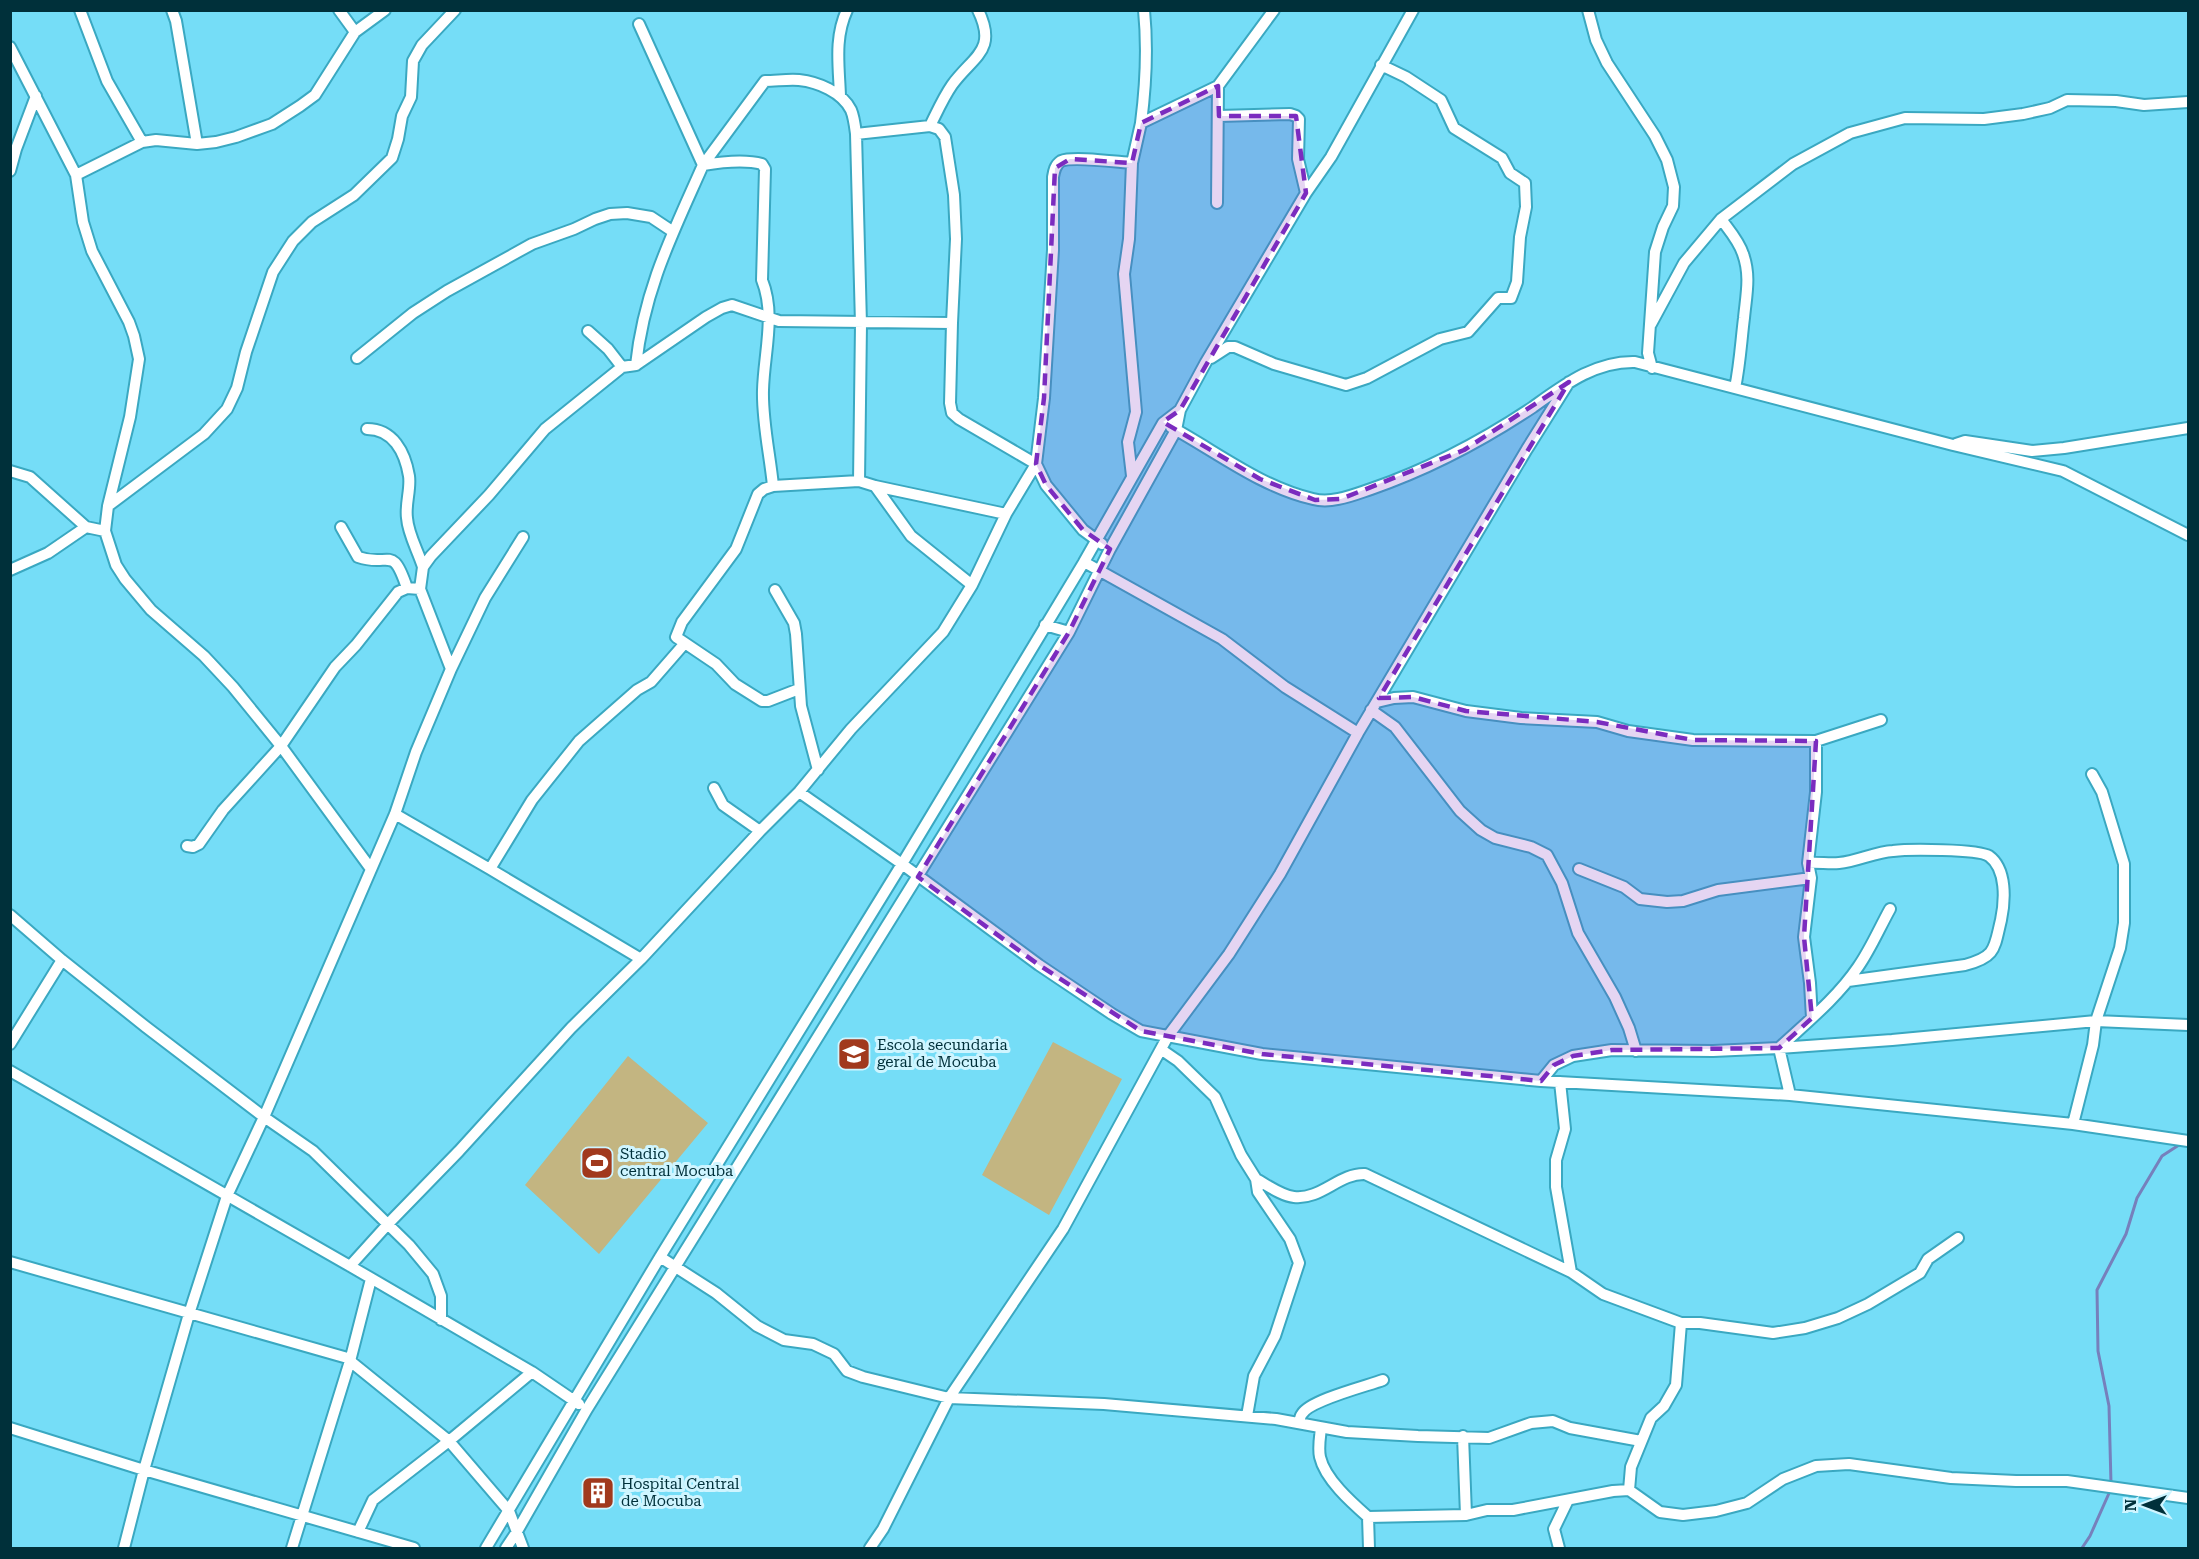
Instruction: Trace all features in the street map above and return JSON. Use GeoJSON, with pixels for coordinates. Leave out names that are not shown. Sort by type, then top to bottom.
{"type":"FeatureCollection","features":[{"type":"Feature","properties":{"kind":"street"},"geometry":{"type":"LineString","coordinates":[[80,10],[107,81],[142,142]]}},
{"type":"Feature","properties":{"kind":"street"},"geometry":{"type":"LineString","coordinates":[[172,10],[176,21],[197,144]]}},
{"type":"Feature","properties":{"kind":"street"},"geometry":{"type":"LineString","coordinates":[[339,10],[355,32]]}},
{"type":"Feature","properties":{"kind":"street"},"geometry":{"type":"LineString","coordinates":[[76,175],[142,142],[156,140],[197,144],[236,137],[272,124],[315,95],[355,32],[385,10]]}},
{"type":"Feature","properties":{"kind":"street"},"geometry":{"type":"LineString","coordinates":[[108,506],[204,434],[227,409],[237,388],[246,352],[273,272],[293,241],[312,222],[354,195],[392,158],[402,116],[411,97],[413,61],[422,45],[456,10]]}},
{"type":"Feature","properties":{"kind":"street"},"geometry":{"type":"LineString","coordinates":[[840,96],[837,42],[841,23],[847,10]]}},
{"type":"Feature","properties":{"kind":"street"},"geometry":{"type":"LineString","coordinates":[[930,126],[950,88],[984,50],[986,41],[984,23],[978,10]]}},
{"type":"Feature","properties":{"kind":"street"},"geometry":{"type":"LineString","coordinates":[[1132,477],[1128,442],[1136,412],[1124,274],[1130,239],[1132,163],[1141,123],[1148,48],[1144,10]]}},
{"type":"Feature","properties":{"kind":"street"},"geometry":{"type":"LineString","coordinates":[[1141,123],[1218,86],[1274,10]]}},
{"type":"Feature","properties":{"kind":"street"},"geometry":{"type":"LineString","coordinates":[[496,1532],[505,1548],[516,1533],[587,1409],[1069,632],[1110,549],[1176,430],[1180,410],[1206,362],[1306,193],[1330,157],[1413,10]]}},
{"type":"Feature","properties":{"kind":"street"},"geometry":{"type":"LineString","coordinates":[[1588,10],[1596,40],[1606,63],[1659,144],[1667,160],[1674,187],[1673,206],[1663,226],[1655,252],[1648,353],[1652,368]]}},
{"type":"Feature","properties":{"kind":"street"},"geometry":{"type":"LineString","coordinates":[[639,24],[703,165]]}},
{"type":"Feature","properties":{"kind":"street"},"geometry":{"type":"LineString","coordinates":[[10,47],[76,175],[83,222],[92,251],[129,322],[140,359],[130,417],[108,506],[105,531],[116,566],[151,610],[204,656],[233,687],[281,746],[371,868]]}},
{"type":"Feature","properties":{"kind":"street"},"geometry":{"type":"LineString","coordinates":[[1206,362],[1228,347],[1235,347],[1274,364],[1346,385],[1366,378],[1440,339],[1468,332],[1498,298],[1511,298],[1517,282],[1520,237],[1526,207],[1525,183],[1510,173],[1502,158],[1454,128],[1441,100],[1406,77],[1381,65]]}},
{"type":"Feature","properties":{"kind":"street"},"geometry":{"type":"LineString","coordinates":[[636,365],[639,340],[659,264],[703,165],[765,81],[799,80],[821,86],[840,96],[852,113],[856,134],[861,324],[859,481]]}},
{"type":"Feature","properties":{"kind":"street"},"geometry":{"type":"LineString","coordinates":[[1217,203],[1218,86]]}},
{"type":"Feature","properties":{"kind":"street"},"geometry":{"type":"LineString","coordinates":[[10,171],[36,96]]}},
{"type":"Feature","properties":{"kind":"street"},"geometry":{"type":"LineString","coordinates":[[1651,324],[1684,263],[1721,219],[1793,164],[1850,133],[1905,118],[1984,119],[2023,114],[2049,108],[2067,100],[2116,101],[2144,105],[2188,102]]}},
{"type":"Feature","properties":{"kind":"street"},"geometry":{"type":"LineString","coordinates":[[1219,116],[1290,114],[1296,116],[1299,119],[1298,159],[1306,193]]}},
{"type":"Feature","properties":{"kind":"street"},"geometry":{"type":"LineString","coordinates":[[856,134],[930,126],[939,129],[945,137],[954,195],[956,238],[950,403],[952,413],[1036,464],[1046,485],[1083,530],[1110,549]]}},
{"type":"Feature","properties":{"kind":"street"},"geometry":{"type":"LineString","coordinates":[[350,1266],[571,1028],[641,959],[799,792],[851,729],[943,632],[972,585],[1006,514],[1036,464],[1044,398],[1053,250],[1051,201],[1055,168],[1060,162],[1070,159],[1132,163]]}},
{"type":"Feature","properties":{"kind":"street"},"geometry":{"type":"LineString","coordinates":[[703,165],[720,162],[754,162],[762,164],[765,169],[762,280],[766,290],[769,318],[763,392],[773,486]]}},
{"type":"Feature","properties":{"kind":"street"},"geometry":{"type":"LineString","coordinates":[[357,358],[413,313],[447,291],[532,244],[610,214],[627,213],[651,217],[672,231]]}},
{"type":"Feature","properties":{"kind":"street"},"geometry":{"type":"LineString","coordinates":[[1721,219],[1736,239],[1743,254],[1749,288],[1743,318],[1741,363],[1735,388]]}},
{"type":"Feature","properties":{"kind":"street"},"geometry":{"type":"LineString","coordinates":[[423,567],[545,429],[621,367],[636,365],[722,308],[732,305],[779,321],[861,324],[952,323]]}},
{"type":"Feature","properties":{"kind":"street"},"geometry":{"type":"LineString","coordinates":[[588,331],[608,349],[621,367]]}},
{"type":"Feature","properties":{"kind":"street"},"geometry":{"type":"LineString","coordinates":[[1163,423],[1260,479],[1315,500],[1341,499],[1391,482],[1464,450],[1569,382],[1600,366],[1635,362],[1953,445],[2063,471],[2188,535]]}},
{"type":"Feature","properties":{"kind":"street"},"geometry":{"type":"LineString","coordinates":[[870,1548],[949,1398],[1062,1229],[1168,1036],[1229,954],[1280,874],[1358,732],[1527,448],[1569,382]]}},
{"type":"Feature","properties":{"kind":"street"},"geometry":{"type":"LineString","coordinates":[[486,1548],[660,1257],[902,864],[1084,562],[1163,423],[1180,410]]}},
{"type":"Feature","properties":{"kind":"street"},"geometry":{"type":"LineString","coordinates":[[1953,445],[1965,441],[2031,451],[2064,448],[2188,428]]}},
{"type":"Feature","properties":{"kind":"street"},"geometry":{"type":"LineString","coordinates":[[367,429],[377,429],[394,438],[404,458],[410,477],[407,519],[423,567],[420,589],[451,669]]}},
{"type":"Feature","properties":{"kind":"street"},"geometry":{"type":"LineString","coordinates":[[10,471],[30,477],[86,527],[105,531]]}},
{"type":"Feature","properties":{"kind":"street"},"geometry":{"type":"LineString","coordinates":[[799,689],[768,701],[762,701],[735,684],[716,664],[676,637],[682,622],[736,549],[758,494],[773,486],[859,481],[1006,514]]}},
{"type":"Feature","properties":{"kind":"street"},"geometry":{"type":"LineString","coordinates":[[875,486],[911,536],[972,585]]}},
{"type":"Feature","properties":{"kind":"street"},"geometry":{"type":"LineString","coordinates":[[10,570],[48,553],[86,527]]}},
{"type":"Feature","properties":{"kind":"street"},"geometry":{"type":"LineString","coordinates":[[341,527],[358,557],[393,560],[400,567],[407,588]]}},
{"type":"Feature","properties":{"kind":"street"},"geometry":{"type":"LineString","coordinates":[[124,1548],[189,1314],[226,1196],[264,1117],[395,814],[416,752],[451,669],[485,598],[523,537]]}},
{"type":"Feature","properties":{"kind":"street"},"geometry":{"type":"LineString","coordinates":[[1084,562],[1222,639],[1285,687],[1358,732]]}},
{"type":"Feature","properties":{"kind":"street"},"geometry":{"type":"LineString","coordinates":[[187,846],[193,847],[199,844],[223,810],[281,746],[335,667],[356,645],[398,592],[407,588],[420,589]]}},
{"type":"Feature","properties":{"kind":"street"},"geometry":{"type":"LineString","coordinates":[[774,590],[794,624],[801,706],[818,770]]}},
{"type":"Feature","properties":{"kind":"street"},"geometry":{"type":"LineString","coordinates":[[1045,625],[1069,632]]}},
{"type":"Feature","properties":{"kind":"street"},"geometry":{"type":"LineString","coordinates":[[490,869],[532,800],[579,741],[637,690],[651,682],[685,644]]}},
{"type":"Feature","properties":{"kind":"street"},"geometry":{"type":"LineString","coordinates":[[1374,706],[1394,698],[1413,697],[1466,711],[1521,718],[1597,722],[1628,731],[1693,740],[1816,741],[1881,720]]}},
{"type":"Feature","properties":{"kind":"street"},"geometry":{"type":"LineString","coordinates":[[1374,706],[1395,727],[1460,810],[1481,830],[1495,838],[1531,847],[1547,855],[1562,883],[1578,933],[1615,997],[1629,1028],[1636,1051]]}},
{"type":"Feature","properties":{"kind":"street"},"geometry":{"type":"LineString","coordinates":[[1812,1018],[1804,937],[1811,878],[1808,863],[1816,792],[1816,741]]}},
{"type":"Feature","properties":{"kind":"street"},"geometry":{"type":"LineString","coordinates":[[2073,1124],[2093,1045],[2096,1021],[2120,948],[2124,922],[2124,864],[2102,792],[2092,774]]}},
{"type":"Feature","properties":{"kind":"street"},"geometry":{"type":"LineString","coordinates":[[714,788],[723,805],[760,831]]}},
{"type":"Feature","properties":{"kind":"street"},"geometry":{"type":"LineString","coordinates":[[799,792],[902,864],[1039,965],[1141,1031],[1262,1054],[1541,1081],[1790,1095],[2073,1124],[2188,1142]]}},
{"type":"Feature","properties":{"kind":"street"},"geometry":{"type":"LineString","coordinates":[[395,814],[641,959]]}},
{"type":"Feature","properties":{"kind":"street"},"geometry":{"type":"LineString","coordinates":[[1808,863],[1838,863],[1894,850],[1969,852],[1986,854],[1995,862],[2002,879],[2004,907],[1994,950],[1982,961],[1848,981]]}},
{"type":"Feature","properties":{"kind":"street"},"geometry":{"type":"LineString","coordinates":[[1579,868],[1624,887],[1640,899],[1667,902],[1683,902],[1718,890],[1811,878]]}},
{"type":"Feature","properties":{"kind":"street"},"geometry":{"type":"LineString","coordinates":[[1779,1047],[1812,1018],[1848,981],[1860,965],[1890,909]]}},
{"type":"Feature","properties":{"kind":"street"},"geometry":{"type":"LineString","coordinates":[[10,915],[62,960],[264,1117],[313,1151],[409,1245],[433,1274],[441,1296],[441,1320]]}},
{"type":"Feature","properties":{"kind":"street"},"geometry":{"type":"LineString","coordinates":[[10,1044],[62,960]]}},
{"type":"Feature","properties":{"kind":"street"},"geometry":{"type":"LineString","coordinates":[[1541,1081],[1554,1065],[1573,1056],[1612,1050],[1713,1051],[1892,1040],[2096,1021],[2188,1025]]}},
{"type":"Feature","properties":{"kind":"street"},"geometry":{"type":"LineString","coordinates":[[1779,1047],[1790,1095]]}},
{"type":"Feature","properties":{"kind":"street"},"geometry":{"type":"LineString","coordinates":[[1162,1050],[1178,1061],[1215,1097],[1241,1155],[1256,1179],[1258,1192],[1290,1239],[1299,1263],[1275,1336],[1254,1376],[1247,1416]]}},
{"type":"Feature","properties":{"kind":"street"},"geometry":{"type":"LineString","coordinates":[[10,1071],[532,1372],[587,1409]]}},
{"type":"Feature","properties":{"kind":"street"},"geometry":{"type":"LineString","coordinates":[[1560,1082],[1565,1129],[1556,1160],[1557,1186],[1571,1272]]}},
{"type":"Feature","properties":{"kind":"street"},"geometry":{"type":"LineString","coordinates":[[761,1094],[776,1104]]}},
{"type":"Feature","properties":{"kind":"street"},"geometry":{"type":"LineString","coordinates":[[1256,1179],[1292,1198],[1309,1197],[1357,1173],[1365,1174],[1571,1272],[1603,1294],[1681,1323],[1700,1323],[1773,1333],[1805,1328],[1838,1318],[1868,1304],[1920,1273],[1928,1259],[1958,1238]]}},
{"type":"Feature","properties":{"kind":"street"},"geometry":{"type":"LineString","coordinates":[[660,1257],[716,1293],[757,1326],[783,1340],[813,1344],[834,1354],[847,1371],[863,1377],[949,1398],[1104,1404],[1247,1416],[1321,1428],[1390,1435],[1489,1438],[1531,1424],[1553,1421],[1570,1428],[1641,1441]]}},
{"type":"Feature","properties":{"kind":"street"},"geometry":{"type":"LineString","coordinates":[[10,1262],[350,1360],[449,1441],[509,1511],[523,1548]]}},
{"type":"Feature","properties":{"kind":"street"},"geometry":{"type":"LineString","coordinates":[[292,1548],[350,1360],[371,1279]]}},
{"type":"Feature","properties":{"kind":"street"},"geometry":{"type":"LineString","coordinates":[[1629,1490],[1631,1467],[1651,1418],[1664,1406],[1676,1385],[1681,1323]]}},
{"type":"Feature","properties":{"kind":"street"},"geometry":{"type":"LineString","coordinates":[[358,1532],[373,1500],[532,1372]]}},
{"type":"Feature","properties":{"kind":"street"},"geometry":{"type":"LineString","coordinates":[[1299,1423],[1301,1414],[1306,1409],[1340,1393],[1383,1380]]}},
{"type":"Feature","properties":{"kind":"street"},"geometry":{"type":"LineString","coordinates":[[10,1428],[302,1517],[414,1548]]}},
{"type":"Feature","properties":{"kind":"street"},"geometry":{"type":"LineString","coordinates":[[1321,1428],[1319,1454],[1323,1465],[1349,1501],[1368,1517],[1466,1515],[1487,1510],[1513,1510],[1629,1490],[1660,1512],[1683,1515],[1716,1511],[1747,1503],[1783,1479],[1816,1466],[1849,1464],[1951,1478],[2067,1481],[2188,1498]]}},
{"type":"Feature","properties":{"kind":"street"},"geometry":{"type":"LineString","coordinates":[[1463,1436],[1466,1515]]}},
{"type":"Feature","properties":{"kind":"street"},"geometry":{"type":"LineString","coordinates":[[1559,1548],[1554,1529],[1568,1500]]}},
{"type":"Feature","properties":{"kind":"street"},"geometry":{"type":"LineString","coordinates":[[1368,1517],[1369,1548]]}},
{"type":"Feature","properties":{"kind":"highlighted area"},"geometry":{"type":"Polygon","coordinates":[[[1218,86],[1219,116],[1296,116],[1306,193],[1180,410],[1163,422],[1260,479],[1315,500],[1341,499],[1464,450],[1569,382],[1379,698],[1413,697],[1466,711],[1597,722],[1693,740],[1816,741],[1804,937],[1812,1018],[1779,1048],[1612,1050],[1573,1056],[1554,1065],[1541,1081],[1262,1054],[1141,1031],[1039,965],[918,877],[1069,632],[1110,549],[1083,530],[1046,485],[1036,464],[1044,398],[1055,168],[1070,159],[1132,163],[1141,123],[1218,86]]]}},
{"type":"Feature","properties":{"kind":"shaded area"},"geometry":{"type":"Polygon","coordinates":[[[1053,1042],[1122,1079],[1049,1215],[982,1175],[1053,1042]]]}},
{"type":"Feature","properties":{"kind":"shaded area"},"geometry":{"type":"Polygon","coordinates":[[[628,1056],[708,1123],[599,1254],[525,1185],[628,1056]]]}},
{"type":"Feature","properties":{"kind":"waterway"},"geometry":{"type":"LineString","coordinates":[[2111,1484],[2109,1406],[2098,1351],[2097,1290],[2126,1234],[2137,1198],[2162,1156],[2182,1143]]}},
{"type":"Feature","properties":{"kind":"waterway"},"geometry":{"type":"LineString","coordinates":[[2082,1548],[2090,1536],[2110,1491]]}},
{"type":"Feature","properties":{"kind":"place","name":"Escola secundaria geral de Mocuba"},"geometry":{"type":"Point","coordinates":[854,1054]}},
{"type":"Feature","properties":{"kind":"place","name":"Stadio central Mocuba"},"geometry":{"type":"Point","coordinates":[597,1163]}},
{"type":"Feature","properties":{"kind":"place","name":"Hospital Central de Mocuba"},"geometry":{"type":"Point","coordinates":[598,1493]}}]}
